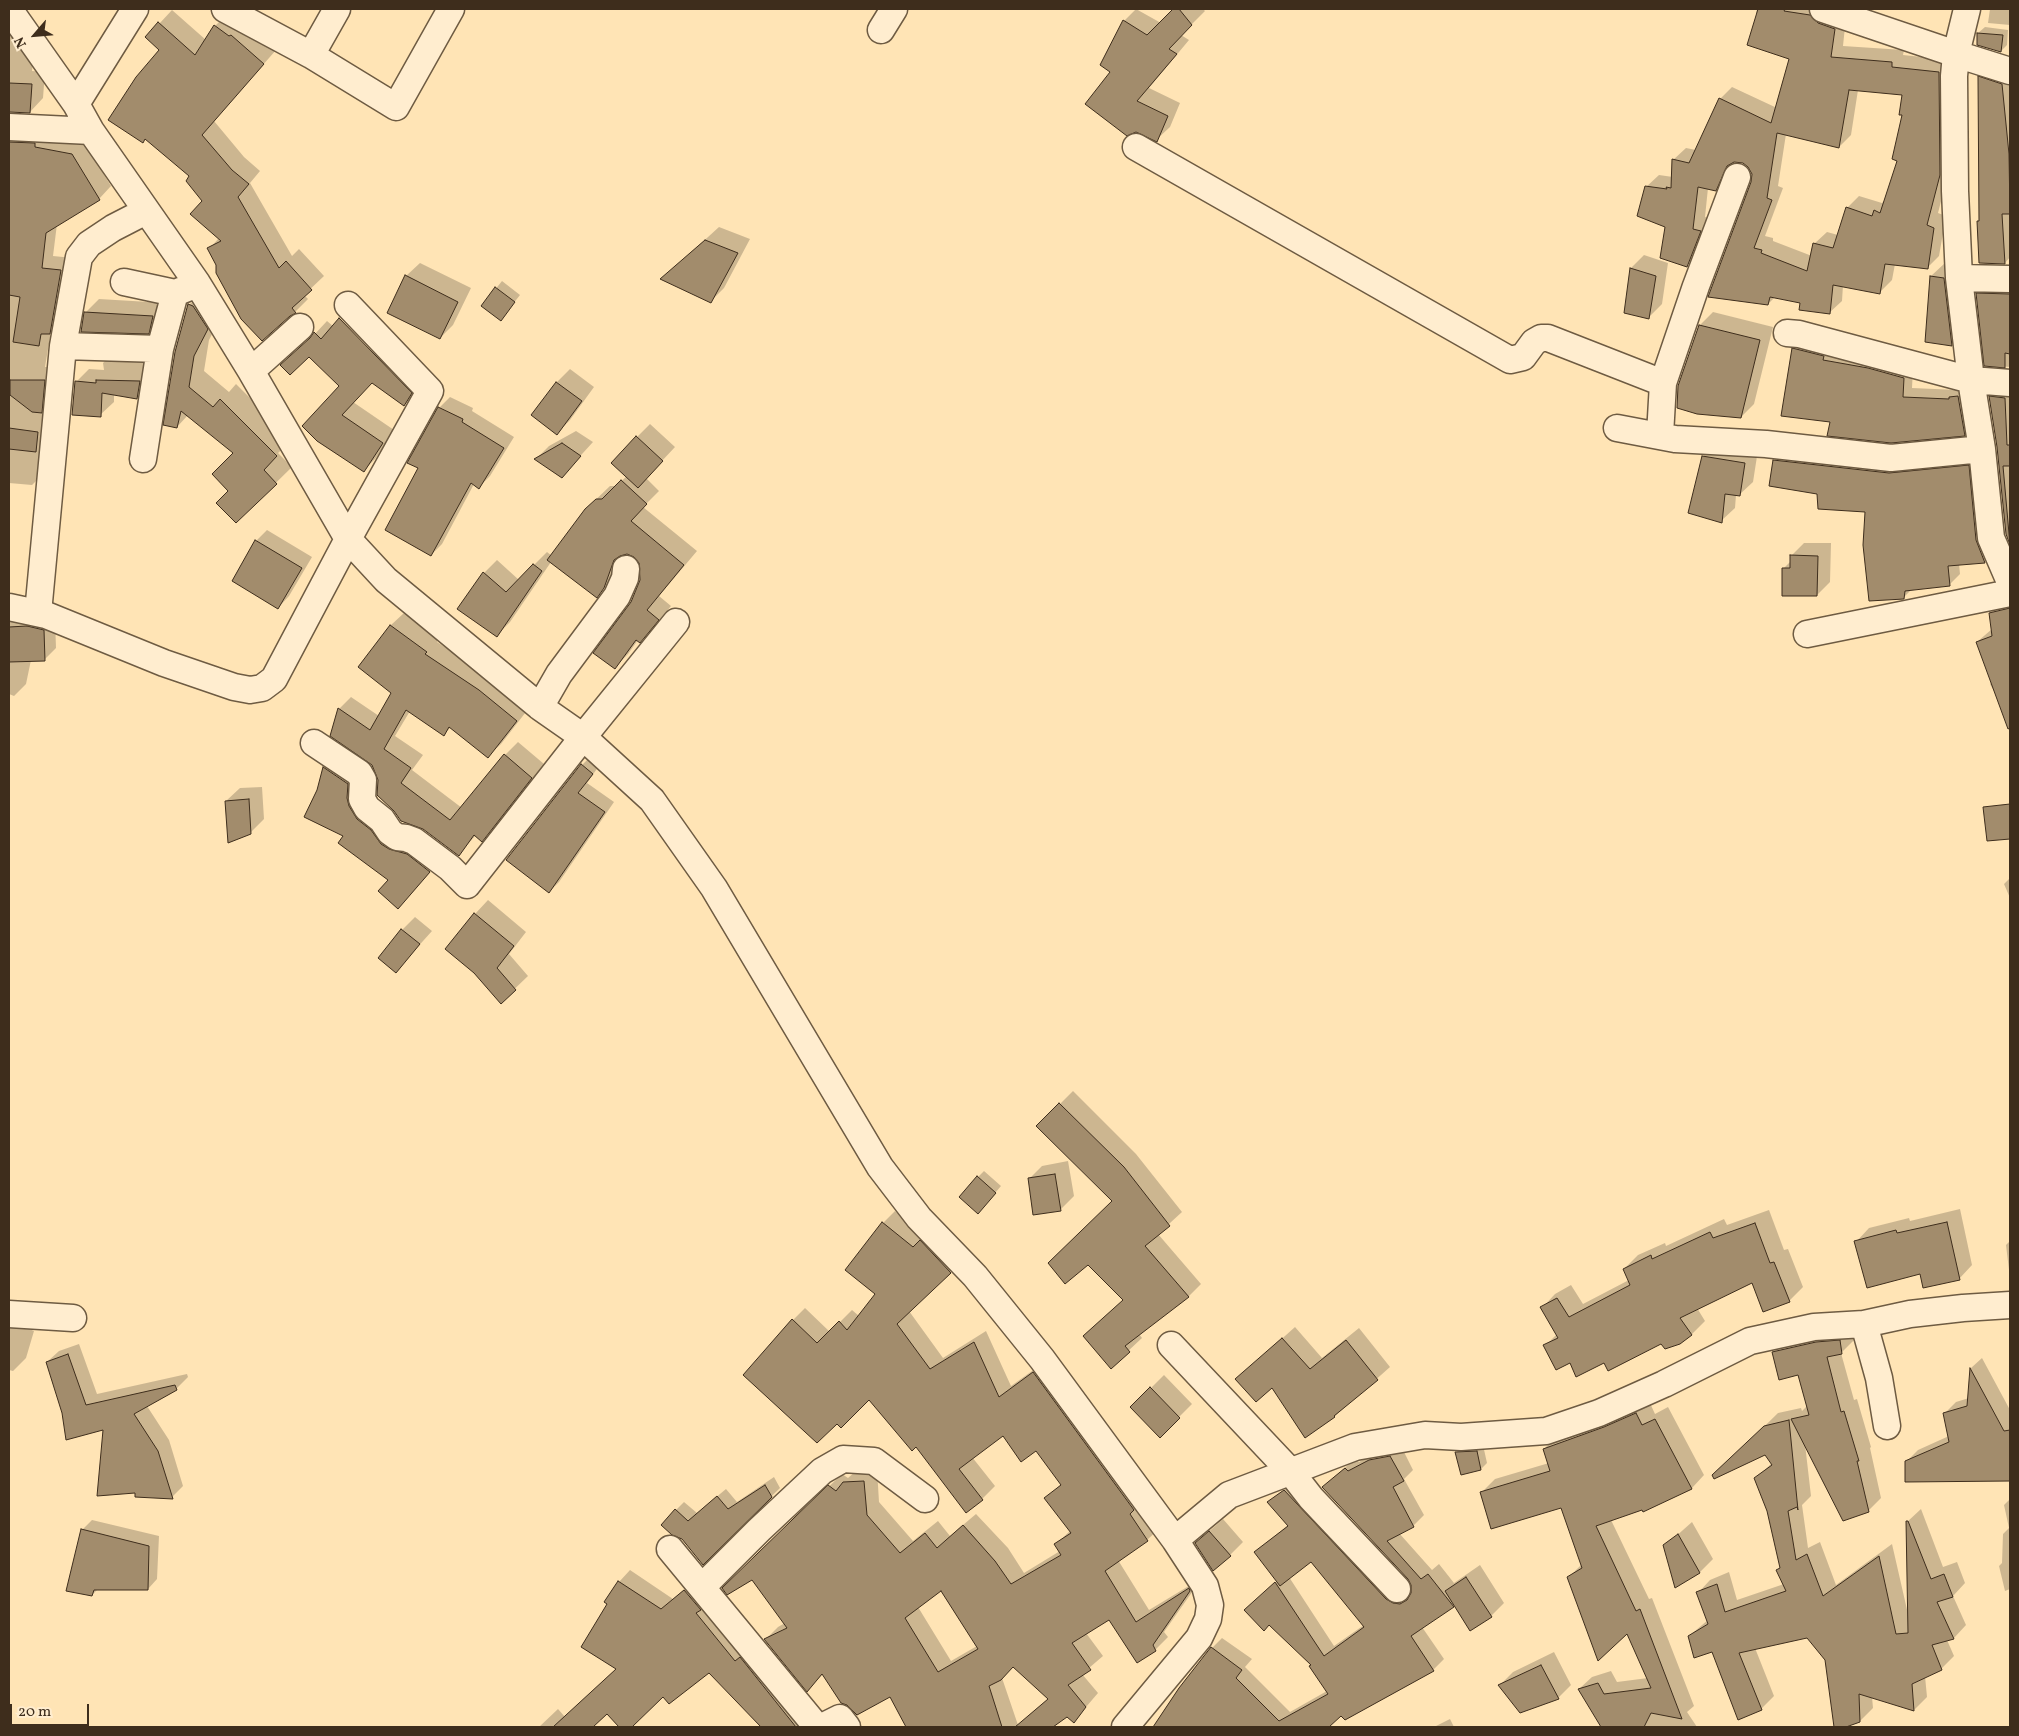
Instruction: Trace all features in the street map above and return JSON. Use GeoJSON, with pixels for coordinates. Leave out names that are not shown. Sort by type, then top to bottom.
{"type":"FeatureCollection","features":[{"type":"Feature","properties":{"kind":"street"},"geometry":{"type":"LineString","coordinates":[[9,9],[76,104],[91,131],[146,211],[186,288],[251,371],[348,539],[386,580],[540,706],[583,737],[652,800],[714,888],[880,1167],[919,1218],[975,1276],[1042,1359],[1175,1540],[1209,1594],[1208,1620],[1199,1638],[1125,1727]]}},
{"type":"Feature","properties":{"kind":"street"},"geometry":{"type":"LineString","coordinates":[[76,104],[135,9]]}},
{"type":"Feature","properties":{"kind":"street"},"geometry":{"type":"LineString","coordinates":[[226,9],[311,55],[396,107],[452,9]]}},
{"type":"Feature","properties":{"kind":"street"},"geometry":{"type":"LineString","coordinates":[[311,55],[336,9]]}},
{"type":"Feature","properties":{"kind":"street"},"geometry":{"type":"LineString","coordinates":[[1823,9],[1857,14],[1956,54],[2010,71]]}},
{"type":"Feature","properties":{"kind":"street"},"geometry":{"type":"LineString","coordinates":[[1967,9],[1956,54],[1954,76],[1958,278],[1982,449],[1992,538],[2010,582]]}},
{"type":"Feature","properties":{"kind":"street"},"geometry":{"type":"LineString","coordinates":[[9,127],[91,131]]}},
{"type":"Feature","properties":{"kind":"street"},"geometry":{"type":"LineString","coordinates":[[1136,148],[1510,360],[1523,356],[1534,342],[1541,338],[1548,338],[1663,383]]}},
{"type":"Feature","properties":{"kind":"street"},"geometry":{"type":"LineString","coordinates":[[1660,435],[1663,383],[1696,286],[1737,177]]}},
{"type":"Feature","properties":{"kind":"street"},"geometry":{"type":"LineString","coordinates":[[38,614],[63,346],[79,257],[89,244],[113,228],[146,211]]}},
{"type":"Feature","properties":{"kind":"street"},"geometry":{"type":"LineString","coordinates":[[1958,278],[2010,278]]}},
{"type":"Feature","properties":{"kind":"street"},"geometry":{"type":"LineString","coordinates":[[124,282],[186,288]]}},
{"type":"Feature","properties":{"kind":"street"},"geometry":{"type":"LineString","coordinates":[[143,459],[160,349],[186,288]]}},
{"type":"Feature","properties":{"kind":"street"},"geometry":{"type":"LineString","coordinates":[[9,607],[38,614],[215,681],[250,690],[262,688],[274,679],[348,539],[430,391],[348,305]]}},
{"type":"Feature","properties":{"kind":"street"},"geometry":{"type":"LineString","coordinates":[[251,371],[300,327]]}},
{"type":"Feature","properties":{"kind":"street"},"geometry":{"type":"LineString","coordinates":[[1787,333],[1799,334],[1971,380],[2010,383]]}},
{"type":"Feature","properties":{"kind":"street"},"geometry":{"type":"LineString","coordinates":[[63,346],[160,349]]}},
{"type":"Feature","properties":{"kind":"street"},"geometry":{"type":"LineString","coordinates":[[1617,428],[1683,440],[1766,444],[1891,458],[1982,449]]}},
{"type":"Feature","properties":{"kind":"street"},"geometry":{"type":"LineString","coordinates":[[540,706],[559,674],[617,596],[622,586],[626,569]]}},
{"type":"Feature","properties":{"kind":"street"},"geometry":{"type":"LineString","coordinates":[[1807,634],[2010,592]]}},
{"type":"Feature","properties":{"kind":"street"},"geometry":{"type":"LineString","coordinates":[[314,743],[359,773],[363,780],[362,800],[367,808],[382,820],[390,832],[396,837],[414,841],[450,868],[467,885],[676,622]]}},
{"type":"Feature","properties":{"kind":"street"},"geometry":{"type":"LineString","coordinates":[[1175,1540],[1229,1495],[1355,1447],[1424,1435],[1461,1436],[1546,1431],[1599,1413],[1664,1384],[1750,1341],[1814,1327],[1864,1324],[1910,1314],[2010,1305]]}},
{"type":"Feature","properties":{"kind":"street"},"geometry":{"type":"LineString","coordinates":[[9,1314],[74,1318]]}},
{"type":"Feature","properties":{"kind":"street"},"geometry":{"type":"LineString","coordinates":[[1864,1324],[1879,1378],[1887,1426]]}},
{"type":"Feature","properties":{"kind":"street"},"geometry":{"type":"LineString","coordinates":[[1171,1345],[1290,1471],[1311,1498],[1397,1589]]}},
{"type":"Feature","properties":{"kind":"street"},"geometry":{"type":"LineString","coordinates":[[702,1587],[822,1471],[843,1459],[874,1461],[925,1499]]}},
{"type":"Feature","properties":{"kind":"street"},"geometry":{"type":"LineString","coordinates":[[670,1548],[817,1727]]}},
{"type":"Feature","properties":{"kind":"street"},"geometry":{"type":"LineString","coordinates":[[822,1727],[840,1718],[847,1727]]}},
{"type":"Feature","properties":{"kind":"building"},"geometry":{"type":"Polygon","coordinates":[[[1173,9],[1179,9],[1192,25],[1169,49],[1177,54],[1137,101],[1168,116],[1157,142],[1136,132],[1127,136],[1085,104],[1110,72],[1100,65],[1123,20],[1147,35],[1173,9]]]}},
{"type":"Feature","properties":{"kind":"building"},"geometry":{"type":"Polygon","coordinates":[[[1758,9],[1785,9],[1784,11],[1810,15],[1818,23],[1835,29],[1831,57],[1892,62],[1892,67],[1939,72],[1940,175],[1927,225],[1934,228],[1928,269],[1885,264],[1880,294],[1833,285],[1830,314],[1799,310],[1800,303],[1770,297],[1768,305],[1708,297],[1751,182],[1752,174],[1748,167],[1743,163],[1734,162],[1727,166],[1716,191],[1698,187],[1693,229],[1701,231],[1687,267],[1660,258],[1665,227],[1637,216],[1645,186],[1671,188],[1672,159],[1689,163],[1719,98],[1771,123],[1789,59],[1747,45],[1758,9]],[[1849,90],[1839,148],[1777,133],[1767,198],[1772,200],[1754,248],[1762,250],[1761,253],[1807,271],[1813,243],[1833,248],[1846,207],[1872,216],[1874,210],[1880,213],[1897,161],[1892,159],[1902,115],[1899,115],[1902,95],[1849,90]]]}},
{"type":"Feature","properties":{"kind":"building"},"geometry":{"type":"Polygon","coordinates":[[[158,22],[195,55],[214,25],[229,36],[231,35],[264,64],[202,135],[232,170],[249,184],[238,197],[279,268],[286,261],[312,290],[292,308],[296,313],[262,341],[241,319],[216,273],[216,265],[207,248],[221,241],[190,214],[202,201],[186,181],[189,176],[145,139],[143,143],[108,120],[136,77],[159,50],[145,37],[158,22]]]}},
{"type":"Feature","properties":{"kind":"building"},"geometry":{"type":"Polygon","coordinates":[[[1977,33],[2003,35],[2001,52],[1977,45],[1977,33]]]}},
{"type":"Feature","properties":{"kind":"building"},"geometry":{"type":"Polygon","coordinates":[[[1978,76],[2002,84],[2009,154],[2010,214],[2002,214],[2005,264],[1979,263],[1977,221],[1979,221],[1978,76]]]}},
{"type":"Feature","properties":{"kind":"building"},"geometry":{"type":"Polygon","coordinates":[[[9,83],[32,84],[30,113],[9,112],[9,83]]]}},
{"type":"Feature","properties":{"kind":"building"},"geometry":{"type":"Polygon","coordinates":[[[9,142],[35,143],[35,147],[72,154],[100,200],[46,233],[42,268],[61,270],[50,334],[41,334],[39,346],[13,342],[20,297],[9,295],[9,142]]]}},
{"type":"Feature","properties":{"kind":"building"},"geometry":{"type":"Polygon","coordinates":[[[705,240],[738,253],[711,303],[660,279],[705,240]]]}},
{"type":"Feature","properties":{"kind":"building"},"geometry":{"type":"Polygon","coordinates":[[[1630,268],[1656,276],[1649,319],[1624,313],[1630,268]]]}},
{"type":"Feature","properties":{"kind":"building"},"geometry":{"type":"Polygon","coordinates":[[[405,275],[458,302],[440,339],[387,313],[405,275]]]}},
{"type":"Feature","properties":{"kind":"building"},"geometry":{"type":"Polygon","coordinates":[[[1930,276],[1944,278],[1952,346],[1925,342],[1930,276]]]}},
{"type":"Feature","properties":{"kind":"building"},"geometry":{"type":"Polygon","coordinates":[[[495,287],[515,302],[501,321],[481,306],[495,287]]]}},
{"type":"Feature","properties":{"kind":"building"},"geometry":{"type":"Polygon","coordinates":[[[1976,293],[2010,294],[2010,354],[2005,353],[2005,368],[1984,366],[1976,293]]]}},
{"type":"Feature","properties":{"kind":"building"},"geometry":{"type":"Polygon","coordinates":[[[188,304],[193,306],[208,329],[194,356],[189,387],[213,407],[220,399],[277,456],[264,470],[277,484],[236,523],[216,503],[228,491],[212,474],[233,453],[181,411],[177,428],[163,425],[175,352],[188,304]]]}},
{"type":"Feature","properties":{"kind":"building"},"geometry":{"type":"Polygon","coordinates":[[[84,312],[153,316],[149,334],[81,332],[84,312]]]}},
{"type":"Feature","properties":{"kind":"building"},"geometry":{"type":"Polygon","coordinates":[[[339,318],[412,393],[404,406],[372,383],[342,415],[383,443],[364,472],[317,441],[302,426],[339,386],[309,357],[290,375],[280,365],[310,338],[314,332],[321,339],[339,318]]]}},
{"type":"Feature","properties":{"kind":"building"},"geometry":{"type":"Polygon","coordinates":[[[1699,325],[1760,340],[1741,418],[1697,414],[1677,408],[1678,386],[1699,325]]]}},
{"type":"Feature","properties":{"kind":"building"},"geometry":{"type":"Polygon","coordinates":[[[1792,348],[1824,356],[1823,360],[1868,368],[1904,378],[1903,397],[1949,399],[1949,397],[1958,396],[1965,436],[1891,443],[1827,436],[1830,422],[1781,416],[1792,348]]]}},
{"type":"Feature","properties":{"kind":"building"},"geometry":{"type":"Polygon","coordinates":[[[10,380],[45,380],[42,413],[32,412],[10,395],[10,380]]]}},
{"type":"Feature","properties":{"kind":"building"},"geometry":{"type":"Polygon","coordinates":[[[96,380],[140,381],[137,399],[102,393],[101,417],[72,415],[75,381],[96,383],[96,380]]]}},
{"type":"Feature","properties":{"kind":"building"},"geometry":{"type":"Polygon","coordinates":[[[556,382],[582,401],[557,435],[531,415],[556,382]]]}},
{"type":"Feature","properties":{"kind":"building"},"geometry":{"type":"Polygon","coordinates":[[[1989,396],[2005,398],[2007,445],[2010,445],[2010,466],[2003,466],[2010,545],[2006,534],[1997,447],[1989,396]]]}},
{"type":"Feature","properties":{"kind":"building"},"geometry":{"type":"Polygon","coordinates":[[[438,407],[463,419],[462,422],[504,448],[479,489],[471,483],[431,556],[385,530],[418,468],[407,463],[438,407]]]}},
{"type":"Feature","properties":{"kind":"building"},"geometry":{"type":"Polygon","coordinates":[[[9,428],[38,432],[36,452],[9,449],[9,428]]]}},
{"type":"Feature","properties":{"kind":"building"},"geometry":{"type":"Polygon","coordinates":[[[636,436],[663,461],[638,488],[611,463],[636,436]]]}},
{"type":"Feature","properties":{"kind":"building"},"geometry":{"type":"Polygon","coordinates":[[[562,443],[581,456],[562,478],[534,459],[562,443]]]}},
{"type":"Feature","properties":{"kind":"building"},"geometry":{"type":"Polygon","coordinates":[[[1702,456],[1745,463],[1740,496],[1725,494],[1722,523],[1688,513],[1702,456]]]}},
{"type":"Feature","properties":{"kind":"building"},"geometry":{"type":"Polygon","coordinates":[[[1773,460],[1889,473],[1969,465],[1976,540],[1985,563],[1948,566],[1950,586],[1905,591],[1904,599],[1869,601],[1863,545],[1865,512],[1818,509],[1817,494],[1769,486],[1773,460]]]}},
{"type":"Feature","properties":{"kind":"building"},"geometry":{"type":"Polygon","coordinates":[[[621,480],[647,504],[631,521],[684,565],[647,610],[659,620],[640,643],[636,640],[615,669],[593,653],[631,602],[640,580],[639,563],[634,557],[627,554],[614,560],[604,588],[597,598],[547,560],[585,509],[596,499],[602,499],[621,480]]]}},
{"type":"Feature","properties":{"kind":"building"},"geometry":{"type":"Polygon","coordinates":[[[255,540],[302,568],[278,609],[232,581],[255,540]]]}},
{"type":"Feature","properties":{"kind":"building"},"geometry":{"type":"Polygon","coordinates":[[[1790,555],[1818,556],[1817,596],[1782,596],[1782,568],[1790,568],[1790,555]]]}},
{"type":"Feature","properties":{"kind":"building"},"geometry":{"type":"Polygon","coordinates":[[[533,564],[542,571],[497,637],[457,609],[483,572],[506,592],[533,564]]]}},
{"type":"Feature","properties":{"kind":"building"},"geometry":{"type":"Polygon","coordinates":[[[2010,608],[2010,728],[2008,729],[1976,642],[1992,636],[1989,613],[2010,608]]]}},
{"type":"Feature","properties":{"kind":"building"},"geometry":{"type":"Polygon","coordinates":[[[390,625],[427,652],[425,654],[479,690],[517,721],[488,758],[449,727],[444,736],[406,710],[384,749],[411,768],[401,783],[450,820],[504,754],[532,778],[482,842],[474,835],[459,856],[423,829],[401,821],[394,811],[377,795],[378,780],[372,765],[330,736],[338,708],[370,730],[391,693],[358,667],[390,625]]]}},
{"type":"Feature","properties":{"kind":"building"},"geometry":{"type":"Polygon","coordinates":[[[27,626],[44,630],[45,661],[9,662],[9,627],[27,626]]]}},
{"type":"Feature","properties":{"kind":"building"},"geometry":{"type":"Polygon","coordinates":[[[581,764],[593,774],[578,793],[605,812],[549,893],[506,860],[581,764]]]}},
{"type":"Feature","properties":{"kind":"building"},"geometry":{"type":"Polygon","coordinates":[[[323,767],[348,784],[347,798],[349,806],[357,819],[371,830],[381,844],[389,849],[407,854],[430,872],[398,909],[378,891],[388,880],[338,843],[343,836],[304,817],[317,790],[323,767]]]}},
{"type":"Feature","properties":{"kind":"building"},"geometry":{"type":"Polygon","coordinates":[[[249,799],[251,834],[228,843],[225,801],[249,799]]]}},
{"type":"Feature","properties":{"kind":"building"},"geometry":{"type":"Polygon","coordinates":[[[2010,804],[2010,839],[1987,841],[1983,807],[2010,804]]]}},
{"type":"Feature","properties":{"kind":"building"},"geometry":{"type":"Polygon","coordinates":[[[474,913],[514,946],[497,968],[516,990],[501,1004],[474,973],[445,949],[474,913]]]}},
{"type":"Feature","properties":{"kind":"building"},"geometry":{"type":"Polygon","coordinates":[[[401,929],[420,944],[396,973],[378,958],[401,929]]]}},
{"type":"Feature","properties":{"kind":"building"},"geometry":{"type":"Polygon","coordinates":[[[1059,1103],[1124,1167],[1170,1226],[1145,1246],[1189,1297],[1125,1346],[1130,1352],[1111,1369],[1083,1336],[1123,1300],[1088,1265],[1065,1284],[1048,1263],[1112,1201],[1036,1126],[1059,1103]]]}},
{"type":"Feature","properties":{"kind":"building"},"geometry":{"type":"Polygon","coordinates":[[[1055,1174],[1061,1211],[1033,1215],[1028,1178],[1055,1174]]]}},
{"type":"Feature","properties":{"kind":"building"},"geometry":{"type":"Polygon","coordinates":[[[977,1176],[996,1193],[978,1214],[959,1197],[977,1176]]]}},
{"type":"Feature","properties":{"kind":"building"},"geometry":{"type":"Polygon","coordinates":[[[882,1222],[913,1247],[920,1240],[951,1273],[897,1324],[930,1369],[974,1342],[999,1397],[1033,1372],[1134,1510],[1130,1514],[1148,1541],[1105,1571],[1136,1622],[1189,1588],[1190,1591],[1153,1645],[1156,1651],[1137,1663],[1109,1620],[1072,1643],[1091,1670],[1068,1685],[1086,1707],[1074,1723],[1067,1717],[1053,1727],[1015,1727],[1048,1699],[1013,1667],[1001,1680],[989,1686],[1002,1727],[906,1727],[890,1697],[857,1715],[847,1705],[841,1703],[822,1674],[807,1692],[764,1639],[787,1628],[752,1580],[727,1595],[722,1588],[828,1485],[836,1491],[843,1482],[864,1481],[867,1515],[900,1553],[925,1533],[937,1548],[963,1525],[995,1561],[1011,1584],[1061,1555],[1054,1544],[1071,1533],[1044,1498],[1061,1485],[1036,1451],[1021,1462],[1003,1436],[959,1469],[983,1500],[966,1513],[916,1447],[912,1451],[869,1400],[841,1428],[837,1424],[817,1443],[743,1375],[792,1319],[817,1343],[839,1321],[847,1330],[875,1294],[845,1270],[882,1222]],[[941,1591],[905,1618],[938,1672],[978,1649],[941,1591]]]}},
{"type":"Feature","properties":{"kind":"building"},"geometry":{"type":"Polygon","coordinates":[[[1947,1222],[1960,1280],[1923,1288],[1920,1274],[1867,1288],[1854,1241],[1896,1230],[1897,1233],[1947,1222]]]}},
{"type":"Feature","properties":{"kind":"building"},"geometry":{"type":"Polygon","coordinates":[[[1755,1223],[1770,1263],[1774,1262],[1790,1302],[1763,1312],[1752,1283],[1680,1318],[1692,1335],[1680,1344],[1665,1349],[1661,1344],[1608,1371],[1604,1363],[1576,1377],[1570,1363],[1556,1370],[1543,1345],[1558,1338],[1540,1307],[1557,1298],[1569,1317],[1630,1285],[1623,1269],[1651,1255],[1652,1259],[1710,1232],[1713,1238],[1755,1223]]]}},
{"type":"Feature","properties":{"kind":"building"},"geometry":{"type":"Polygon","coordinates":[[[1282,1338],[1310,1369],[1346,1340],[1378,1380],[1335,1417],[1305,1438],[1272,1388],[1256,1402],[1235,1379],[1282,1338]]]}},
{"type":"Feature","properties":{"kind":"building"},"geometry":{"type":"Polygon","coordinates":[[[1840,1340],[1842,1354],[1827,1357],[1841,1412],[1844,1411],[1859,1461],[1857,1461],[1869,1512],[1843,1521],[1791,1419],[1809,1415],[1798,1375],[1779,1380],[1772,1352],[1816,1342],[1840,1340]]]}},
{"type":"Feature","properties":{"kind":"building"},"geometry":{"type":"Polygon","coordinates":[[[68,1354],[86,1405],[175,1385],[177,1390],[134,1414],[158,1451],[173,1499],[135,1497],[135,1493],[97,1496],[103,1430],[66,1440],[62,1413],[46,1362],[68,1354]]]}},
{"type":"Feature","properties":{"kind":"building"},"geometry":{"type":"Polygon","coordinates":[[[1970,1368],[2004,1431],[2010,1430],[2010,1481],[1905,1482],[1905,1461],[1949,1442],[1943,1413],[1967,1406],[1970,1368]]]}},
{"type":"Feature","properties":{"kind":"building"},"geometry":{"type":"Polygon","coordinates":[[[1150,1387],[1180,1418],[1160,1438],[1130,1407],[1150,1387]]]}},
{"type":"Feature","properties":{"kind":"building"},"geometry":{"type":"Polygon","coordinates":[[[1636,1413],[1642,1425],[1655,1419],[1692,1489],[1643,1512],[1642,1510],[1596,1526],[1636,1611],[1640,1609],[1682,1719],[1651,1713],[1644,1727],[1601,1727],[1578,1689],[1598,1683],[1604,1694],[1651,1688],[1627,1634],[1598,1661],[1567,1577],[1582,1568],[1561,1508],[1491,1529],[1480,1492],[1550,1471],[1543,1449],[1604,1427],[1636,1413]]]}},
{"type":"Feature","properties":{"kind":"building"},"geometry":{"type":"Polygon","coordinates":[[[1789,1420],[1798,1510],[1797,1507],[1788,1511],[1796,1560],[1807,1554],[1823,1596],[1879,1556],[1896,1634],[1908,1633],[1906,1521],[1908,1521],[1931,1579],[1944,1574],[1953,1597],[1937,1602],[1954,1639],[1932,1645],[1942,1670],[1912,1684],[1914,1711],[1859,1694],[1860,1722],[1846,1727],[1834,1727],[1825,1660],[1807,1638],[1739,1653],[1762,1710],[1738,1720],[1712,1652],[1694,1658],[1688,1636],[1708,1624],[1696,1592],[1717,1584],[1725,1612],[1786,1591],[1776,1570],[1780,1568],[1767,1511],[1754,1478],[1772,1465],[1765,1455],[1714,1479],[1712,1475],[1764,1426],[1789,1420]]]}},
{"type":"Feature","properties":{"kind":"building"},"geometry":{"type":"Polygon","coordinates":[[[1477,1451],[1481,1470],[1461,1475],[1455,1452],[1477,1451]]]}},
{"type":"Feature","properties":{"kind":"building"},"geometry":{"type":"Polygon","coordinates":[[[1390,1456],[1404,1481],[1393,1487],[1414,1527],[1387,1541],[1421,1579],[1428,1574],[1454,1607],[1411,1636],[1434,1671],[1345,1720],[1341,1716],[1329,1727],[1153,1727],[1179,1688],[1211,1647],[1242,1670],[1236,1678],[1279,1721],[1328,1694],[1309,1666],[1311,1665],[1269,1625],[1264,1631],[1244,1610],[1275,1582],[1324,1656],[1364,1627],[1311,1562],[1280,1586],[1254,1552],[1288,1526],[1267,1502],[1284,1490],[1386,1599],[1400,1604],[1407,1600],[1411,1593],[1411,1585],[1408,1579],[1322,1487],[1345,1468],[1348,1471],[1369,1460],[1390,1456]]]}},
{"type":"Feature","properties":{"kind":"building"},"geometry":{"type":"Polygon","coordinates":[[[765,1485],[772,1497],[703,1565],[682,1539],[672,1535],[661,1525],[675,1509],[688,1521],[717,1496],[728,1509],[765,1485]]]}},
{"type":"Feature","properties":{"kind":"building"},"geometry":{"type":"Polygon","coordinates":[[[81,1529],[149,1546],[148,1590],[94,1590],[92,1596],[66,1591],[81,1529]]]}},
{"type":"Feature","properties":{"kind":"building"},"geometry":{"type":"Polygon","coordinates":[[[1209,1531],[1231,1556],[1213,1571],[1195,1543],[1209,1531]]]}},
{"type":"Feature","properties":{"kind":"building"},"geometry":{"type":"Polygon","coordinates":[[[1678,1534],[1700,1573],[1675,1588],[1663,1545],[1678,1534]]]}},
{"type":"Feature","properties":{"kind":"building"},"geometry":{"type":"Polygon","coordinates":[[[1466,1577],[1492,1617],[1470,1631],[1445,1591],[1466,1577]]]}},
{"type":"Feature","properties":{"kind":"building"},"geometry":{"type":"Polygon","coordinates":[[[618,1581],[661,1609],[684,1590],[701,1610],[696,1613],[735,1661],[740,1657],[796,1727],[761,1727],[709,1673],[669,1704],[663,1697],[632,1727],[619,1727],[607,1714],[593,1727],[553,1727],[616,1669],[581,1647],[607,1604],[604,1602],[618,1581]]]}},
{"type":"Feature","properties":{"kind":"building"},"geometry":{"type":"Polygon","coordinates":[[[1541,1665],[1559,1699],[1520,1713],[1498,1685],[1541,1665]]]}}]}
